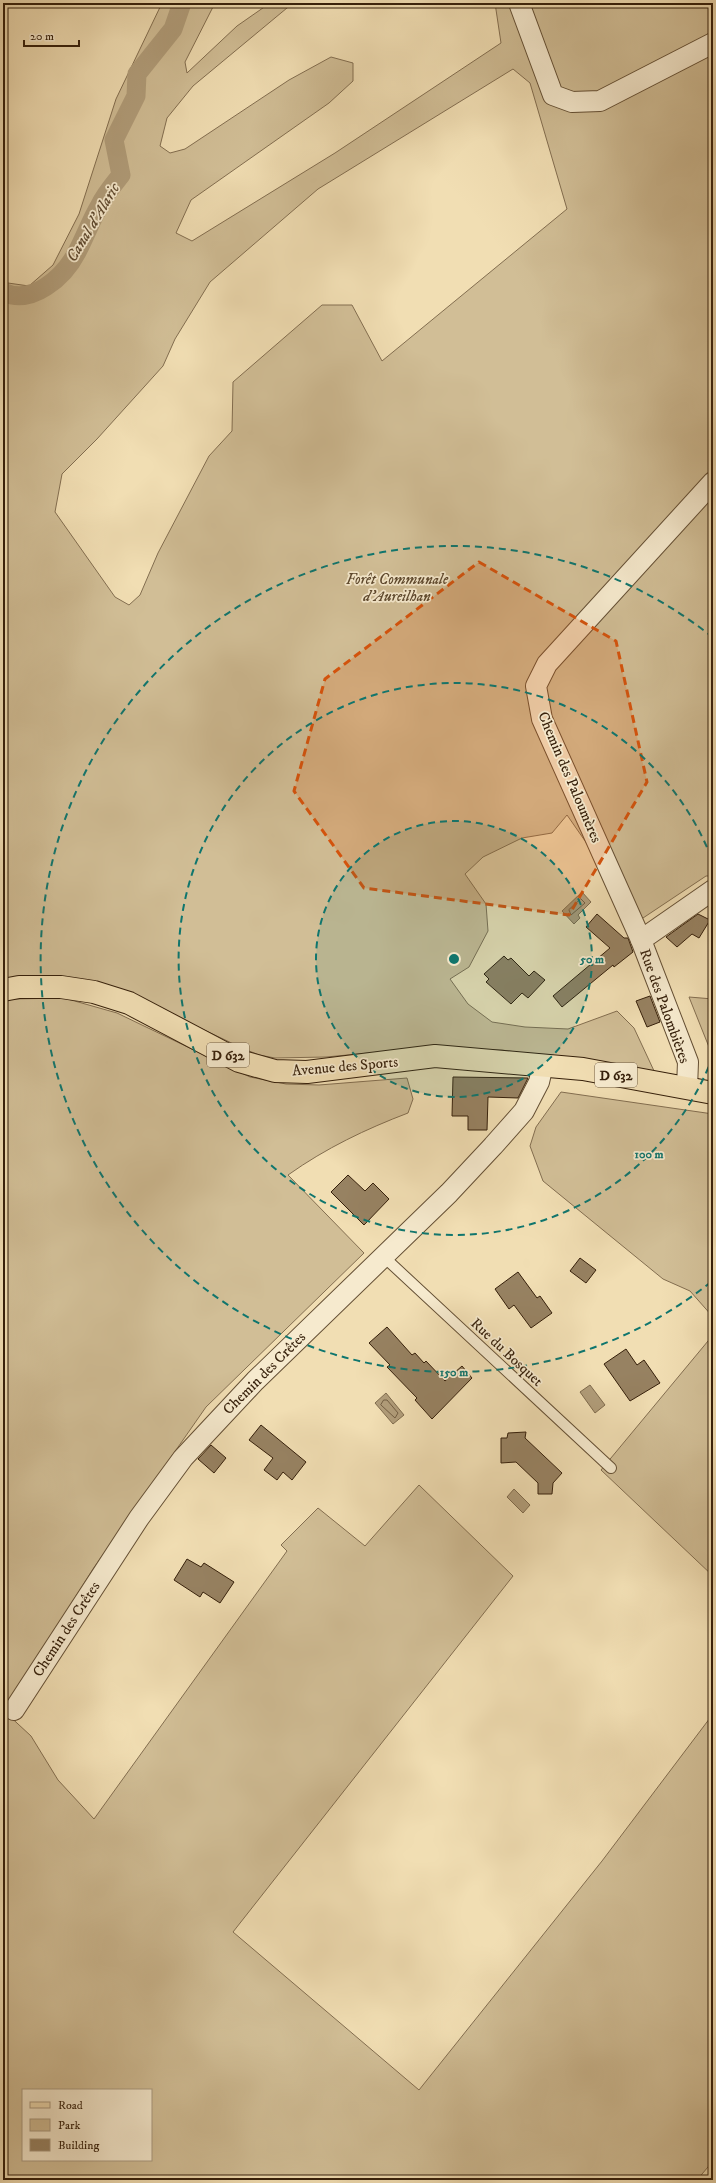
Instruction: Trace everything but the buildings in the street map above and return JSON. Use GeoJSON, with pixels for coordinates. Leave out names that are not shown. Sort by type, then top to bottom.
{"type":"FeatureCollection","features":[{"type":"Feature","properties":{"kind":"main road","name":"Avenue des Sports"},"geometry":{"type":"LineString","coordinates":[[3,990],[18,987],[61,987],[94,992],[130,1003],[239,1061],[275,1071],[307,1072],[435,1056],[544,1065]]}},
{"type":"Feature","properties":{"kind":"main road","name":"D 632"},"geometry":{"type":"LineString","coordinates":[[544,1065],[582,1070],[713,1093]]}},
{"type":"Feature","properties":{"kind":"street"},"geometry":{"type":"LineString","coordinates":[[519,3],[553,95],[572,102],[600,101],[713,43]]}},
{"type":"Feature","properties":{"kind":"street","name":"Chemin des Paloumères"},"geometry":{"type":"LineString","coordinates":[[641,940],[542,719],[536,686],[546,664],[713,482]]}},
{"type":"Feature","properties":{"kind":"street","name":"Rue des Palombières"},"geometry":{"type":"LineString","coordinates":[[687,1088],[688,1062],[641,940],[713,890]]}},
{"type":"Feature","properties":{"kind":"street","name":"Chemin des Crêtes"},"geometry":{"type":"LineString","coordinates":[[14,1710],[140,1518],[183,1458],[255,1381],[449,1193],[524,1111],[540,1082],[544,1065]]}},
{"type":"Feature","properties":{"kind":"lane","name":"Rue du Bosquet"},"geometry":{"type":"LineString","coordinates":[[384,1257],[611,1468]]}},
{"type":"Feature","properties":{"kind":"highlighted area"},"geometry":{"type":"Polygon","coordinates":[[[479,562],[616,641],[647,782],[569,915],[364,888],[294,791],[325,679],[479,562]]]}},
{"type":"Feature","properties":{"kind":"green space","name":"Forêt Communale d'Aureilhan"},"geometry":{"type":"Polygon","coordinates":[[[162,3],[215,3],[185,62],[187,73],[237,26],[270,3],[293,3],[193,86],[167,118],[160,146],[170,153],[185,149],[289,80],[331,57],[353,63],[353,81],[329,103],[191,200],[176,233],[192,241],[335,153],[501,43],[495,3],[713,3],[713,876],[706,876],[640,920],[567,815],[552,833],[522,838],[483,857],[465,874],[486,904],[488,931],[469,967],[450,979],[468,1004],[492,1022],[525,1027],[568,1029],[617,1011],[634,1028],[655,1073],[502,1050],[401,1050],[326,1057],[275,1058],[259,1055],[242,1048],[114,987],[59,976],[3,978],[3,280],[8,283],[29,286],[53,265],[79,214],[116,99],[162,3]],[[513,69],[318,189],[210,282],[175,339],[163,366],[97,439],[62,474],[55,512],[115,597],[129,605],[140,595],[158,553],[209,456],[232,431],[233,382],[322,305],[352,305],[382,361],[567,209],[530,83],[513,69]]]}},
{"type":"Feature","properties":{"kind":"green space"},"geometry":{"type":"Polygon","coordinates":[[[689,997],[713,999],[713,1057],[689,997]]]}},
{"type":"Feature","properties":{"kind":"green space"},"geometry":{"type":"Polygon","coordinates":[[[64,998],[117,1013],[250,1077],[286,1084],[319,1085],[407,1078],[413,1099],[408,1113],[346,1140],[302,1165],[288,1175],[364,1253],[206,1407],[93,1569],[4,1711],[31,1736],[58,1780],[94,1819],[287,1551],[281,1545],[318,1508],[365,1546],[419,1485],[513,1576],[233,1932],[419,2090],[602,1861],[713,1714],[713,2161],[697,2180],[3,2180],[3,1002],[13,999],[64,998]]]}},
{"type":"Feature","properties":{"kind":"green space"},"geometry":{"type":"Polygon","coordinates":[[[561,1092],[713,1114],[713,1317],[690,1291],[663,1279],[543,1181],[530,1146],[536,1127],[561,1092]]]}},
{"type":"Feature","properties":{"kind":"green space"},"geometry":{"type":"Polygon","coordinates":[[[713,1335],[713,1576],[601,1470],[713,1335]]]}},
{"type":"Feature","properties":{"kind":"water"},"geometry":{"type":"Polygon","coordinates":[[[582,892],[591,902],[578,915],[580,918],[574,924],[562,911],[582,892]]]}},
{"type":"Feature","properties":{"kind":"water"},"geometry":{"type":"Polygon","coordinates":[[[590,1385],[605,1405],[595,1413],[580,1392],[590,1385]]]}},
{"type":"Feature","properties":{"kind":"water"},"geometry":{"type":"Polygon","coordinates":[[[386,1393],[404,1415],[393,1424],[375,1403],[386,1393]]]}},
{"type":"Feature","properties":{"kind":"water"},"geometry":{"type":"Polygon","coordinates":[[[514,1489],[530,1505],[523,1513],[507,1497],[514,1489]]]}},
{"type":"Feature","properties":{"kind":"waterway","name":"Canal d'Alaric"},"geometry":{"type":"LineString","coordinates":[[3,292],[14,295],[25,295],[36,292],[46,287],[56,279],[71,261],[102,201],[121,175],[114,140],[136,96],[137,74],[173,29],[182,3]]}}]}
